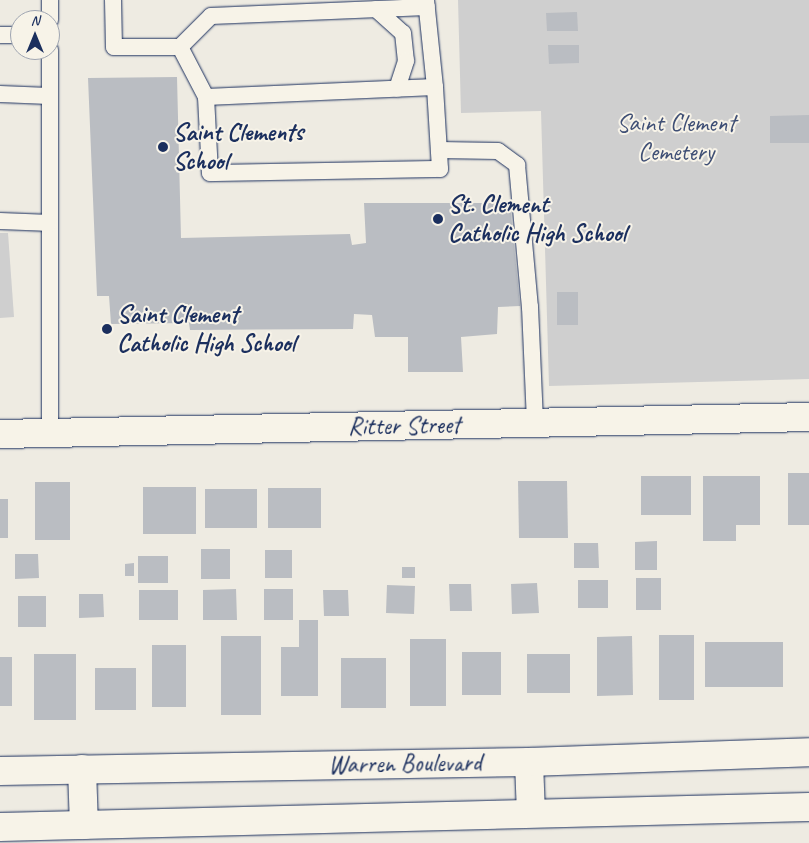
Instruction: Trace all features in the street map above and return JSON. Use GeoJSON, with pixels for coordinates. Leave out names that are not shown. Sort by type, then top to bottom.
{"type":"FeatureCollection","features":[{"type":"Feature","properties":{"kind":"street","name":"Ritter Street"},"geometry":{"type":"LineString","coordinates":[[0,434],[809,417]]}},
{"type":"Feature","properties":{"kind":"street","name":"Warren Boulevard"},"geometry":{"type":"LineString","coordinates":[[0,772],[529,762],[809,752]]}},
{"type":"Feature","properties":{"kind":"street"},"geometry":{"type":"LineString","coordinates":[[529,762],[531,813]]}},
{"type":"Feature","properties":{"kind":"street"},"geometry":{"type":"LineString","coordinates":[[82,769],[84,825]]}},
{"type":"Feature","properties":{"kind":"street","name":"Warren Boulevard"},"geometry":{"type":"LineString","coordinates":[[0,827],[809,806]]}},
{"type":"Feature","properties":{"kind":"lane"},"geometry":{"type":"LineString","coordinates":[[112,0],[114,46],[180,47],[211,16],[376,9],[426,4],[435,87],[440,169],[210,173],[206,97],[180,47]]}},
{"type":"Feature","properties":{"kind":"lane"},"geometry":{"type":"LineString","coordinates":[[376,9],[403,33],[406,61],[397,89]]}},
{"type":"Feature","properties":{"kind":"lane"},"geometry":{"type":"LineString","coordinates":[[50,60],[48,223],[50,433]]}},
{"type":"Feature","properties":{"kind":"lane"},"geometry":{"type":"LineString","coordinates":[[206,97],[435,87]]}},
{"type":"Feature","properties":{"kind":"lane"},"geometry":{"type":"LineString","coordinates":[[0,94],[48,96]]}},
{"type":"Feature","properties":{"kind":"lane"},"geometry":{"type":"LineString","coordinates":[[439,150],[498,151],[517,165],[530,307],[535,423]]}},
{"type":"Feature","properties":{"kind":"lane"},"geometry":{"type":"LineString","coordinates":[[0,221],[48,223]]}},
{"type":"Feature","properties":{"kind":"green space","name":"Saint Clement Cemetery"},"geometry":{"type":"Polygon","coordinates":[[[458,0],[809,0],[809,379],[549,386],[541,111],[461,113],[458,0]]]}},
{"type":"Feature","properties":{"kind":"green space"},"geometry":{"type":"Polygon","coordinates":[[[0,233],[8,233],[14,317],[0,318],[0,233]]]}},
{"type":"Feature","properties":{"kind":"building"},"geometry":{"type":"Polygon","coordinates":[[[577,12],[578,31],[547,31],[546,13],[577,12]]]}},
{"type":"Feature","properties":{"kind":"building"},"geometry":{"type":"Polygon","coordinates":[[[548,45],[579,45],[579,63],[549,64],[548,45]]]}},
{"type":"Feature","properties":{"kind":"building","name":"St. Clement Catholic High School"},"geometry":{"type":"Polygon","coordinates":[[[177,77],[181,238],[350,234],[352,245],[366,243],[364,203],[510,203],[520,306],[498,307],[497,334],[461,337],[463,372],[408,372],[408,337],[375,337],[372,315],[354,314],[353,329],[190,330],[189,323],[111,324],[109,296],[97,296],[88,78],[177,77]]]}},
{"type":"Feature","properties":{"kind":"building"},"geometry":{"type":"Polygon","coordinates":[[[809,115],[809,143],[770,143],[770,116],[809,115]]]}},
{"type":"Feature","properties":{"kind":"building"},"geometry":{"type":"Polygon","coordinates":[[[557,292],[578,292],[578,325],[557,325],[557,292]]]}},
{"type":"Feature","properties":{"kind":"building"},"geometry":{"type":"Polygon","coordinates":[[[788,473],[809,473],[809,525],[788,525],[788,473]]]}},
{"type":"Feature","properties":{"kind":"building"},"geometry":{"type":"Polygon","coordinates":[[[641,476],[691,476],[691,515],[641,515],[641,476]]]}},
{"type":"Feature","properties":{"kind":"building"},"geometry":{"type":"Polygon","coordinates":[[[703,476],[760,476],[760,525],[736,525],[736,541],[703,541],[703,476]]]}},
{"type":"Feature","properties":{"kind":"building"},"geometry":{"type":"Polygon","coordinates":[[[518,481],[567,481],[568,538],[519,538],[518,481]]]}},
{"type":"Feature","properties":{"kind":"building"},"geometry":{"type":"Polygon","coordinates":[[[35,482],[70,482],[70,540],[35,540],[35,482]]]}},
{"type":"Feature","properties":{"kind":"building"},"geometry":{"type":"Polygon","coordinates":[[[143,487],[196,487],[196,534],[143,534],[143,487]]]}},
{"type":"Feature","properties":{"kind":"building"},"geometry":{"type":"Polygon","coordinates":[[[268,488],[321,488],[321,528],[268,528],[268,488]]]}},
{"type":"Feature","properties":{"kind":"building"},"geometry":{"type":"Polygon","coordinates":[[[205,489],[257,489],[257,528],[205,528],[205,489]]]}},
{"type":"Feature","properties":{"kind":"building"},"geometry":{"type":"Polygon","coordinates":[[[0,499],[8,499],[8,538],[0,538],[0,499]]]}},
{"type":"Feature","properties":{"kind":"building"},"geometry":{"type":"Polygon","coordinates":[[[657,541],[657,570],[635,570],[635,542],[657,541]]]}},
{"type":"Feature","properties":{"kind":"building"},"geometry":{"type":"Polygon","coordinates":[[[574,543],[598,543],[599,568],[574,568],[574,543]]]}},
{"type":"Feature","properties":{"kind":"building"},"geometry":{"type":"Polygon","coordinates":[[[201,549],[230,549],[230,579],[201,579],[201,549]]]}},
{"type":"Feature","properties":{"kind":"building"},"geometry":{"type":"Polygon","coordinates":[[[265,550],[292,550],[292,578],[265,578],[265,550]]]}},
{"type":"Feature","properties":{"kind":"building"},"geometry":{"type":"Polygon","coordinates":[[[15,554],[38,554],[39,578],[15,579],[15,554]]]}},
{"type":"Feature","properties":{"kind":"building"},"geometry":{"type":"Polygon","coordinates":[[[138,556],[168,556],[168,583],[138,583],[138,556]]]}},
{"type":"Feature","properties":{"kind":"building"},"geometry":{"type":"Polygon","coordinates":[[[134,563],[134,576],[125,576],[125,564],[134,563]]]}},
{"type":"Feature","properties":{"kind":"building"},"geometry":{"type":"Polygon","coordinates":[[[402,567],[415,567],[415,578],[402,578],[402,567]]]}},
{"type":"Feature","properties":{"kind":"building"},"geometry":{"type":"Polygon","coordinates":[[[636,578],[661,578],[661,610],[636,610],[636,578]]]}},
{"type":"Feature","properties":{"kind":"building"},"geometry":{"type":"Polygon","coordinates":[[[578,580],[608,580],[608,608],[578,608],[578,580]]]}},
{"type":"Feature","properties":{"kind":"building"},"geometry":{"type":"Polygon","coordinates":[[[537,583],[539,613],[512,614],[511,584],[537,583]]]}},
{"type":"Feature","properties":{"kind":"building"},"geometry":{"type":"Polygon","coordinates":[[[449,584],[471,584],[472,611],[450,611],[449,584]]]}},
{"type":"Feature","properties":{"kind":"building"},"geometry":{"type":"Polygon","coordinates":[[[387,585],[415,586],[414,614],[386,613],[387,585]]]}},
{"type":"Feature","properties":{"kind":"building"},"geometry":{"type":"Polygon","coordinates":[[[236,589],[237,620],[203,620],[203,590],[236,589]]]}},
{"type":"Feature","properties":{"kind":"building"},"geometry":{"type":"Polygon","coordinates":[[[264,589],[293,589],[293,620],[264,620],[264,589]]]}},
{"type":"Feature","properties":{"kind":"building"},"geometry":{"type":"Polygon","coordinates":[[[139,590],[178,590],[178,620],[139,620],[139,590]]]}},
{"type":"Feature","properties":{"kind":"building"},"geometry":{"type":"Polygon","coordinates":[[[323,590],[348,590],[349,616],[324,616],[323,590]]]}},
{"type":"Feature","properties":{"kind":"building"},"geometry":{"type":"Polygon","coordinates":[[[79,594],[103,594],[104,617],[79,618],[79,594]]]}},
{"type":"Feature","properties":{"kind":"building"},"geometry":{"type":"Polygon","coordinates":[[[18,596],[46,596],[46,627],[18,627],[18,596]]]}},
{"type":"Feature","properties":{"kind":"building"},"geometry":{"type":"Polygon","coordinates":[[[299,620],[318,620],[318,696],[281,696],[281,647],[299,647],[299,620]]]}},
{"type":"Feature","properties":{"kind":"building"},"geometry":{"type":"Polygon","coordinates":[[[659,635],[694,635],[694,700],[659,700],[659,635]]]}},
{"type":"Feature","properties":{"kind":"building"},"geometry":{"type":"Polygon","coordinates":[[[221,636],[261,636],[261,715],[221,715],[221,636]]]}},
{"type":"Feature","properties":{"kind":"building"},"geometry":{"type":"Polygon","coordinates":[[[632,636],[633,695],[597,696],[597,637],[632,636]]]}},
{"type":"Feature","properties":{"kind":"building"},"geometry":{"type":"Polygon","coordinates":[[[410,639],[446,639],[446,706],[410,706],[410,639]]]}},
{"type":"Feature","properties":{"kind":"building"},"geometry":{"type":"Polygon","coordinates":[[[705,642],[783,642],[783,687],[705,687],[705,642]]]}},
{"type":"Feature","properties":{"kind":"building"},"geometry":{"type":"Polygon","coordinates":[[[152,645],[186,645],[186,707],[152,707],[152,645]]]}},
{"type":"Feature","properties":{"kind":"building"},"geometry":{"type":"Polygon","coordinates":[[[462,652],[501,652],[501,695],[462,695],[462,652]]]}},
{"type":"Feature","properties":{"kind":"building"},"geometry":{"type":"Polygon","coordinates":[[[34,654],[76,654],[76,720],[34,720],[34,654]]]}},
{"type":"Feature","properties":{"kind":"building"},"geometry":{"type":"Polygon","coordinates":[[[527,654],[570,654],[570,693],[527,693],[527,654]]]}},
{"type":"Feature","properties":{"kind":"building"},"geometry":{"type":"Polygon","coordinates":[[[0,657],[12,657],[12,706],[0,706],[0,657]]]}},
{"type":"Feature","properties":{"kind":"building"},"geometry":{"type":"Polygon","coordinates":[[[341,658],[386,658],[386,708],[341,708],[341,658]]]}},
{"type":"Feature","properties":{"kind":"building"},"geometry":{"type":"Polygon","coordinates":[[[95,668],[136,668],[136,710],[95,710],[95,668]]]}},
{"type":"Feature","properties":{"kind":"place","name":"Saint Clements School"},"geometry":{"type":"Point","coordinates":[163,147]}},
{"type":"Feature","properties":{"kind":"place","name":"St. Clement Catholic High School"},"geometry":{"type":"Point","coordinates":[438,219]}},
{"type":"Feature","properties":{"kind":"place","name":"Saint Clement Catholic High School"},"geometry":{"type":"Point","coordinates":[107,329]}}]}
